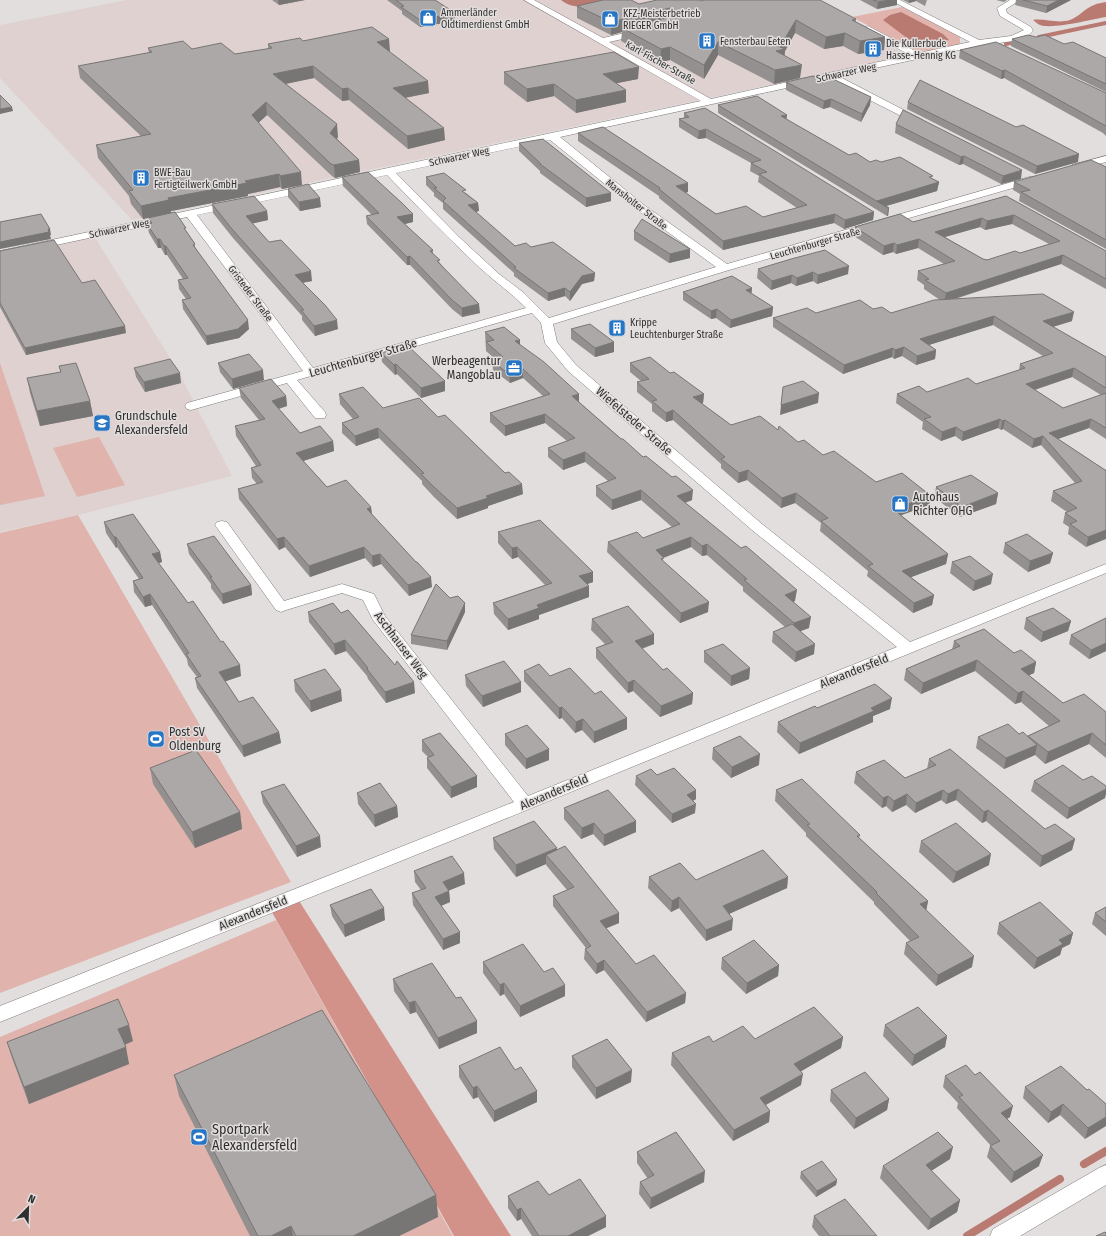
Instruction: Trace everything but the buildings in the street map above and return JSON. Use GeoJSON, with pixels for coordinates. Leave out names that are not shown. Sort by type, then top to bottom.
{"type":"FeatureCollection","features":[{"type":"Feature","properties":{"kind":"street","name":"Karl-Fischer-Straße"},"geometry":{"type":"LineString","coordinates":[[528,0],[710,102]]}},
{"type":"Feature","properties":{"kind":"street"},"geometry":{"type":"LineString","coordinates":[[894,0],[978,43]]}},
{"type":"Feature","properties":{"kind":"street","name":"Schwarzer Weg"},"geometry":{"type":"LineString","coordinates":[[0,254],[978,43],[992,42],[1023,35],[1029,31],[1027,27],[1003,14],[1001,11],[1001,8],[1016,0]]}},
{"type":"Feature","properties":{"kind":"street"},"geometry":{"type":"LineString","coordinates":[[863,26],[918,56]]}},
{"type":"Feature","properties":{"kind":"street","name":"Karl-Fischer-Straße"},"geometry":{"type":"LineString","coordinates":[[602,41],[647,31]]}},
{"type":"Feature","properties":{"kind":"street"},"geometry":{"type":"LineString","coordinates":[[992,42],[1003,48]]}},
{"type":"Feature","properties":{"kind":"street"},"geometry":{"type":"LineString","coordinates":[[830,76],[927,125]]}},
{"type":"Feature","properties":{"kind":"street"},"geometry":{"type":"LineString","coordinates":[[694,105],[707,113]]}},
{"type":"Feature","properties":{"kind":"street","name":"Mansholter Straße"},"geometry":{"type":"LineString","coordinates":[[552,136],[640,207],[725,268]]}},
{"type":"Feature","properties":{"kind":"street"},"geometry":{"type":"LineString","coordinates":[[1069,169],[1106,159]]}},
{"type":"Feature","properties":{"kind":"street"},"geometry":{"type":"LineString","coordinates":[[389,171],[455,239],[494,276],[520,295],[547,322]]}},
{"type":"Feature","properties":{"kind":"street","name":"Leuchtenburger Straße"},"geometry":{"type":"LineString","coordinates":[[547,322],[725,268],[1037,178],[1019,172]]}},
{"type":"Feature","properties":{"kind":"street"},"geometry":{"type":"LineString","coordinates":[[992,192],[1005,200]]}},
{"type":"Feature","properties":{"kind":"street","name":"Gristeder Straße"},"geometry":{"type":"LineString","coordinates":[[190,214],[310,373]]}},
{"type":"Feature","properties":{"kind":"street"},"geometry":{"type":"LineString","coordinates":[[873,214],[886,222]]}},
{"type":"Feature","properties":{"kind":"street","name":"Leuchtenburger Straße"},"geometry":{"type":"LineString","coordinates":[[190,406],[534,309]]}},
{"type":"Feature","properties":{"kind":"street","name":"Wiefelsteder Straße"},"geometry":{"type":"LineString","coordinates":[[547,322],[551,343],[572,368],[758,527],[907,648]]}},
{"type":"Feature","properties":{"kind":"street"},"geometry":{"type":"LineString","coordinates":[[290,379],[320,416]]}},
{"type":"Feature","properties":{"kind":"street","name":"Aschhauser Weg"},"geometry":{"type":"LineString","coordinates":[[222,525],[282,606],[342,588],[369,597],[378,616],[525,804]]}},
{"type":"Feature","properties":{"kind":"street","name":"Alexandersfeld"},"geometry":{"type":"LineString","coordinates":[[0,1014],[116,969],[1106,568]]}},
{"type":"Feature","properties":{"kind":"street"},"geometry":{"type":"LineString","coordinates":[[1001,1236],[1106,1174]]}},
{"type":"Feature","properties":{"kind":"shaded area"},"geometry":{"type":"Polygon","coordinates":[[[127,0],[807,0],[898,50],[893,59],[132,220],[0,78],[0,25],[127,0]]]}},
{"type":"Feature","properties":{"kind":"shaded area"},"geometry":{"type":"Polygon","coordinates":[[[561,0],[626,0],[584,7],[568,4],[561,0]]]}},
{"type":"Feature","properties":{"kind":"shaded area"},"geometry":{"type":"Polygon","coordinates":[[[1106,2],[1106,17],[1071,24],[1051,26],[1043,26],[1033,20],[1070,20],[1091,6],[1106,2]]]}},
{"type":"Feature","properties":{"kind":"shaded area"},"geometry":{"type":"Polygon","coordinates":[[[902,7],[960,37],[960,44],[928,51],[915,50],[852,17],[902,7]]]}},
{"type":"Feature","properties":{"kind":"shaded area"},"geometry":{"type":"Polygon","coordinates":[[[901,12],[943,34],[949,40],[922,45],[911,41],[883,20],[890,15],[901,12]]]}},
{"type":"Feature","properties":{"kind":"shaded area","name":"Grundschule Alexandersfeld"},"geometry":{"type":"Polygon","coordinates":[[[94,236],[177,369],[232,476],[78,515],[0,532],[0,258],[94,236]]]}},
{"type":"Feature","properties":{"kind":"shaded area"},"geometry":{"type":"Polygon","coordinates":[[[0,363],[45,496],[0,505],[0,363]]]}},
{"type":"Feature","properties":{"kind":"shaded area"},"geometry":{"type":"Polygon","coordinates":[[[99,437],[125,485],[77,497],[53,448],[99,437]]]}},
{"type":"Feature","properties":{"kind":"shaded area","name":"Post SV Oldenburg"},"geometry":{"type":"Polygon","coordinates":[[[78,515],[291,882],[0,993],[0,533],[78,515]]]}},
{"type":"Feature","properties":{"kind":"shaded area"},"geometry":{"type":"Polygon","coordinates":[[[296,896],[511,1236],[454,1236],[269,907],[296,896]]]}},
{"type":"Feature","properties":{"kind":"shaded area","name":"Sportpark Alexandersfeld"},"geometry":{"type":"Polygon","coordinates":[[[276,920],[453,1236],[0,1236],[0,1037],[276,920]]]}},
{"type":"Feature","properties":{"kind":"waterway"},"geometry":{"type":"LineString","coordinates":[[1039,37],[1106,23]]}},
{"type":"Feature","properties":{"kind":"waterway"},"geometry":{"type":"LineString","coordinates":[[1006,44],[1018,41]]}},
{"type":"Feature","properties":{"kind":"waterway"},"geometry":{"type":"LineString","coordinates":[[1084,1164],[1106,1151]]}},
{"type":"Feature","properties":{"kind":"waterway"},"geometry":{"type":"LineString","coordinates":[[967,1236],[1060,1179]]}},
{"type":"Feature","properties":{"kind":"place","name":"Ammerländer Oldtimerdienst GmbH"},"geometry":{"type":"Point","coordinates":[428,18]}},
{"type":"Feature","properties":{"kind":"place","name":"KFZ-Meisterbetrieb RIEGER GmbH"},"geometry":{"type":"Point","coordinates":[610,19]}},
{"type":"Feature","properties":{"kind":"place","name":"Fensterbau Eeten"},"geometry":{"type":"Point","coordinates":[707,41]}},
{"type":"Feature","properties":{"kind":"place","name":"Die Kullerbude Hasse-Hennig KG"},"geometry":{"type":"Point","coordinates":[873,49]}},
{"type":"Feature","properties":{"kind":"place","name":"BWE-Bau Fertigteilwerk GmbH"},"geometry":{"type":"Point","coordinates":[141,178]}},
{"type":"Feature","properties":{"kind":"place","name":"Krippe Leuchtenburger Straße"},"geometry":{"type":"Point","coordinates":[617,328]}},
{"type":"Feature","properties":{"kind":"place","name":"Werbeagentur Mangoblau"},"geometry":{"type":"Point","coordinates":[514,368]}},
{"type":"Feature","properties":{"kind":"place","name":"Grundschule Alexandersfeld"},"geometry":{"type":"Point","coordinates":[102,423]}},
{"type":"Feature","properties":{"kind":"place","name":"Autohaus Richter OHG"},"geometry":{"type":"Point","coordinates":[900,504]}},
{"type":"Feature","properties":{"kind":"place","name":"Post SV Oldenburg"},"geometry":{"type":"Point","coordinates":[156,739]}},
{"type":"Feature","properties":{"kind":"place","name":"Sportpark Alexandersfeld"},"geometry":{"type":"Point","coordinates":[199,1137]}}]}
